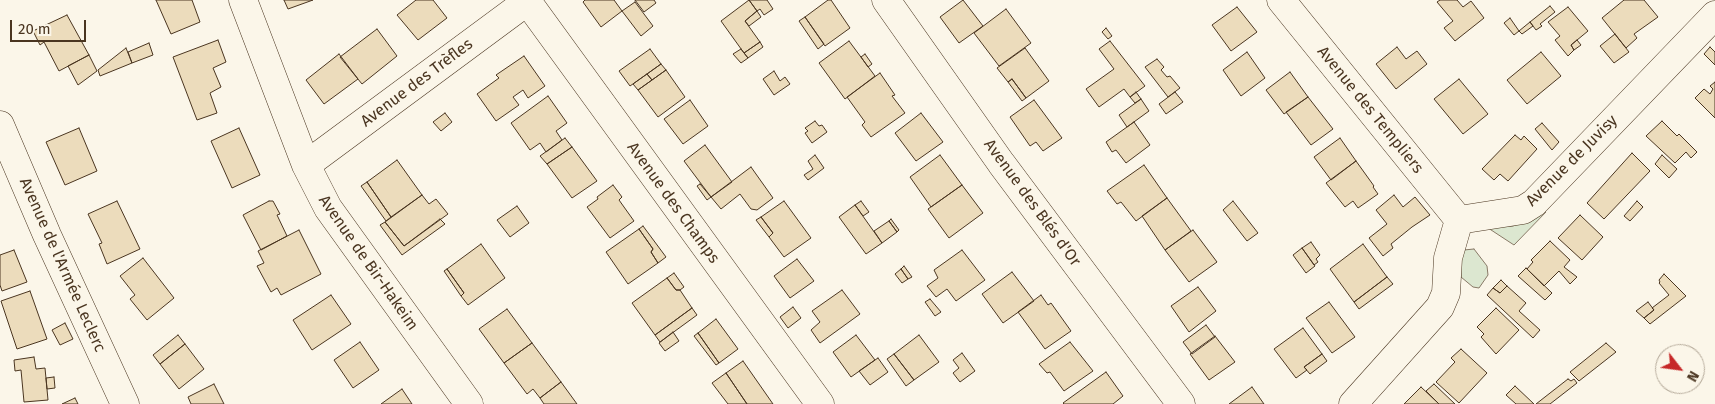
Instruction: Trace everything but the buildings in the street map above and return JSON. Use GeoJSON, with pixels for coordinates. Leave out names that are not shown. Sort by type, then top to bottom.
{"type":"FeatureCollection","features":[{"type":"Feature","properties":{"kind":"street","name":"Avenue de Bir-Hakeim"},"geometry":{"type":"LineString","coordinates":[[243,0],[306,166],[328,208],[469,404]]}},
{"type":"Feature","properties":{"kind":"street","name":"Avenue des Blés d'Or"},"geometry":{"type":"LineString","coordinates":[[886,0],[1001,163],[1180,404]]}},
{"type":"Feature","properties":{"kind":"street","name":"Avenue des Templiers"},"geometry":{"type":"LineString","coordinates":[[1281,0],[1459,220]]}},
{"type":"Feature","properties":{"kind":"street","name":"Avenue des Trèfles"},"geometry":{"type":"LineString","coordinates":[[306,166],[528,1]]}},
{"type":"Feature","properties":{"kind":"street","name":"Avenue des Champs"},"geometry":{"type":"LineString","coordinates":[[528,1],[820,404]]}},
{"type":"Feature","properties":{"kind":"street","name":"Avenue de Juvisy"},"geometry":{"type":"LineString","coordinates":[[1459,220],[1523,210],[1534,203],[1709,10]]}},
{"type":"Feature","properties":{"kind":"street","name":"Avenue de l'Armée Leclerc"},"geometry":{"type":"LineString","coordinates":[[0,125],[46,235],[125,404]]}},
{"type":"Feature","properties":{"kind":"street"},"geometry":{"type":"LineString","coordinates":[[1352,404],[1440,308],[1446,293],[1448,258],[1459,220]]}},
{"type":"Feature","properties":{"kind":"green space"},"geometry":{"type":"Polygon","coordinates":[[[1541,208],[1546,212],[1514,245],[1485,226],[1513,226],[1528,220],[1541,208]]]}},
{"type":"Feature","properties":{"kind":"green space"},"geometry":{"type":"Polygon","coordinates":[[[1474,249],[1487,266],[1488,275],[1479,288],[1473,287],[1461,277],[1460,259],[1464,250],[1474,249]]]}}]}
